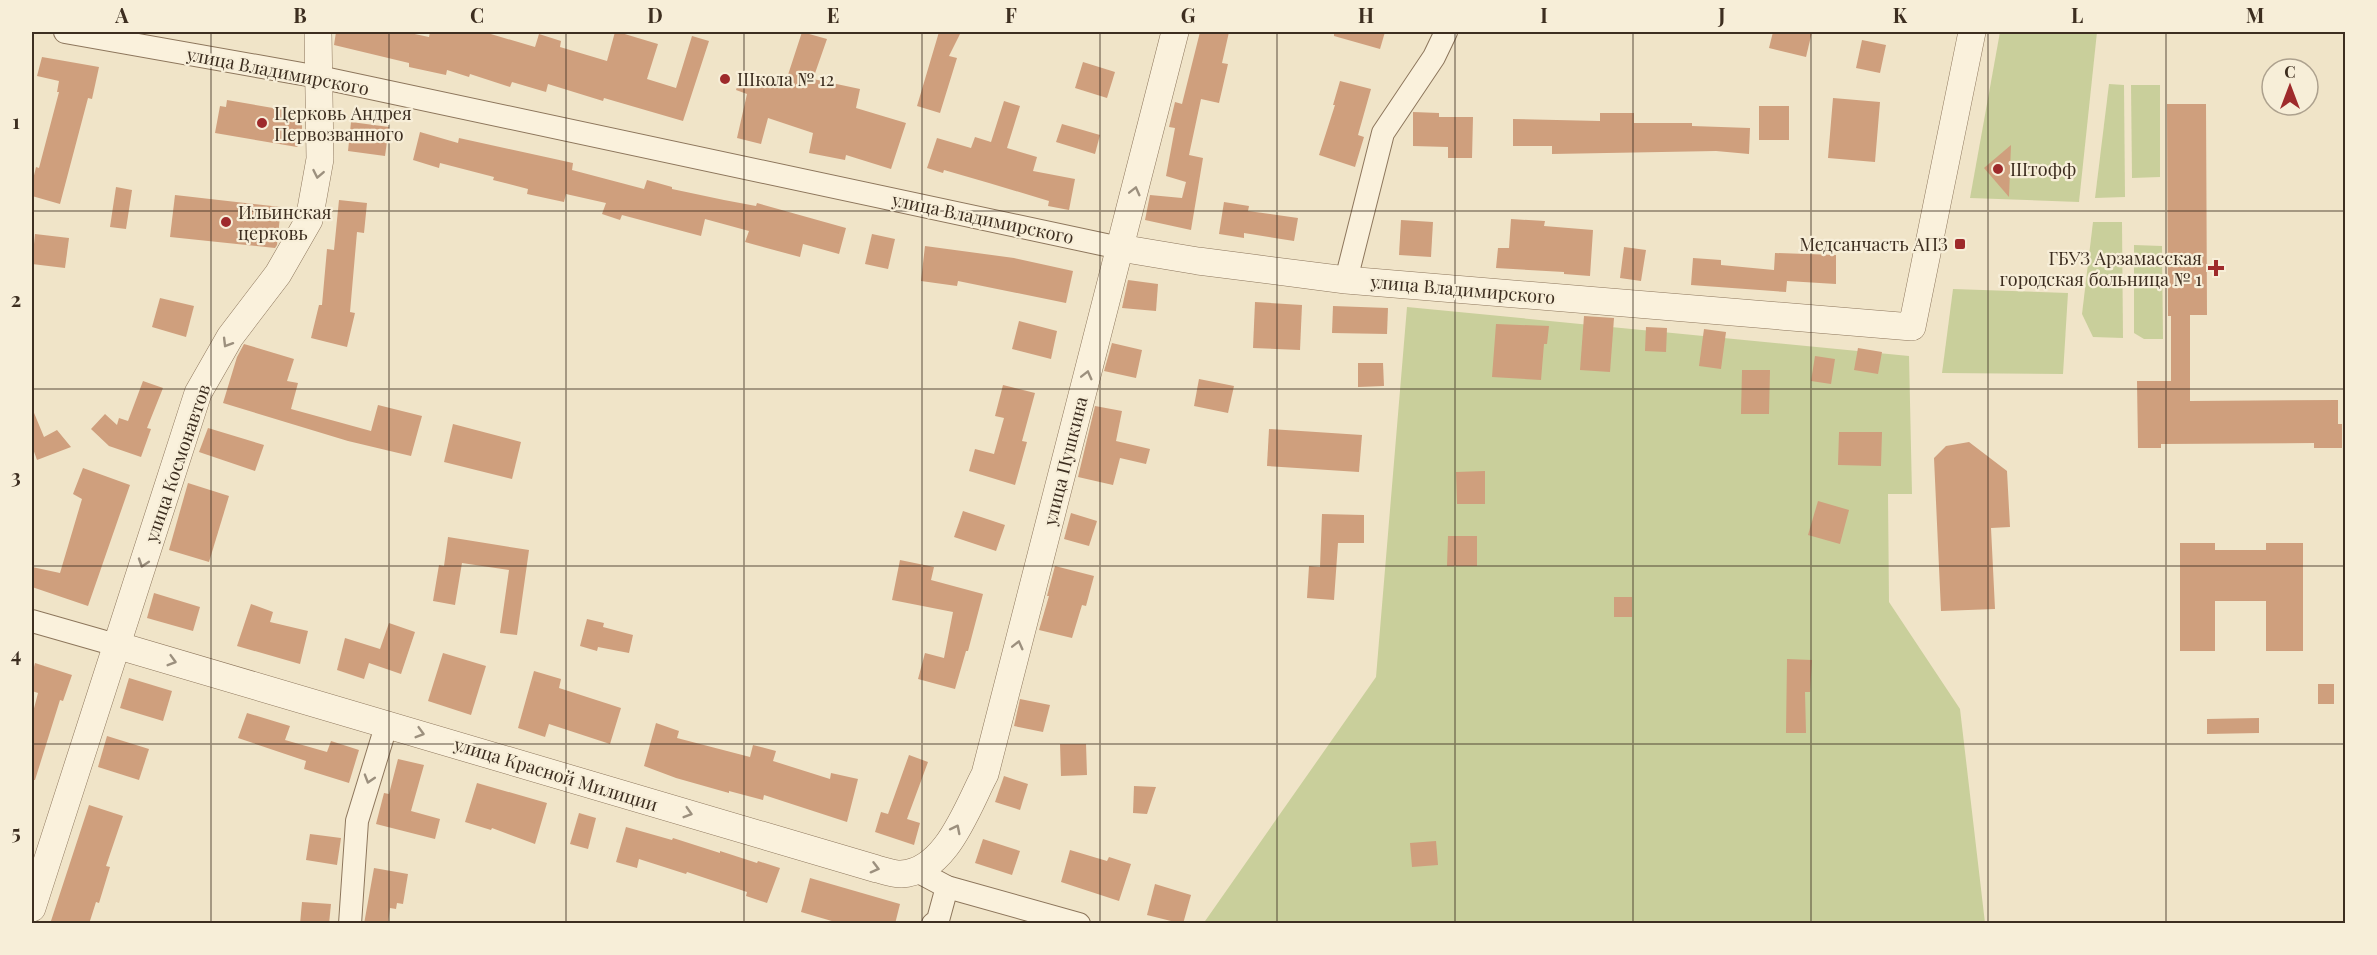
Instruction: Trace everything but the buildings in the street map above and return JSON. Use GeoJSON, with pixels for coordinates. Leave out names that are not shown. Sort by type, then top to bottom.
{"type":"FeatureCollection","features":[{"type":"Feature","properties":{"kind":"street","name":"улица Владимирского"},"geometry":{"type":"LineString","coordinates":[[65,32],[319,77],[1120,248],[1198,261],[1346,280],[1912,327],[1972,32]]}},
{"type":"Feature","properties":{"kind":"street","name":"улица Космонавтов"},"geometry":{"type":"LineString","coordinates":[[32,908],[198,393],[230,337],[278,274],[309,220],[320,159],[318,32]]}},
{"type":"Feature","properties":{"kind":"street","name":"улица Пушкина"},"geometry":{"type":"LineString","coordinates":[[917,871],[940,856],[952,838],[985,774],[1175,32]]}},
{"type":"Feature","properties":{"kind":"street"},"geometry":{"type":"LineString","coordinates":[[1346,280],[1383,133],[1434,57],[1446,32]]}},
{"type":"Feature","properties":{"kind":"street","name":"улица Красной Милиции"},"geometry":{"type":"LineString","coordinates":[[32,621],[387,723],[877,869],[899,874],[917,871],[947,887],[1079,924]]}},
{"type":"Feature","properties":{"kind":"street"},"geometry":{"type":"LineString","coordinates":[[350,924],[357,821],[387,723]]}},
{"type":"Feature","properties":{"kind":"street"},"geometry":{"type":"LineString","coordinates":[[933,924],[938,920],[947,887]]}},
{"type":"Feature","properties":{"kind":"green space"},"geometry":{"type":"Polygon","coordinates":[[[2000,32],[2097,32],[2079,202],[1970,198],[2000,32]]]}},
{"type":"Feature","properties":{"kind":"green space"},"geometry":{"type":"Polygon","coordinates":[[[2109,84],[2124,85],[2125,197],[2095,198],[2109,84]]]}},
{"type":"Feature","properties":{"kind":"green space"},"geometry":{"type":"Polygon","coordinates":[[[2131,85],[2160,85],[2160,177],[2132,178],[2131,85]]]}},
{"type":"Feature","properties":{"kind":"green space"},"geometry":{"type":"Polygon","coordinates":[[[2093,222],[2122,222],[2123,338],[2093,337],[2082,314],[2093,222]]]}},
{"type":"Feature","properties":{"kind":"green space"},"geometry":{"type":"Polygon","coordinates":[[[2134,245],[2162,246],[2163,339],[2144,339],[2134,333],[2134,245]]]}},
{"type":"Feature","properties":{"kind":"green space"},"geometry":{"type":"Polygon","coordinates":[[[1953,289],[2068,293],[2063,374],[1942,373],[1953,289]]]}},
{"type":"Feature","properties":{"kind":"green space"},"geometry":{"type":"Polygon","coordinates":[[[1407,307],[1909,356],[1912,494],[1888,494],[1889,602],[1960,709],[1985,923],[1203,924],[1376,677],[1407,307]]]}},
{"type":"Feature","properties":{"kind":"place","name":"Школа № 12"},"geometry":{"type":"Point","coordinates":[725,79]}},
{"type":"Feature","properties":{"kind":"place","name":"Церковь Андрея Первозванного"},"geometry":{"type":"Point","coordinates":[262,123]}},
{"type":"Feature","properties":{"kind":"place","name":"Штофф"},"geometry":{"type":"Point","coordinates":[1998,169]}},
{"type":"Feature","properties":{"kind":"place","name":"Ильинская церковь"},"geometry":{"type":"Point","coordinates":[226,222]}},
{"type":"Feature","properties":{"kind":"place","name":"Медсанчасть АПЗ"},"geometry":{"type":"Point","coordinates":[1960,244]}},
{"type":"Feature","properties":{"kind":"place","name":"ГБУЗ Арзамасская городская больница № 1"},"geometry":{"type":"Point","coordinates":[2216,268]}}]}
